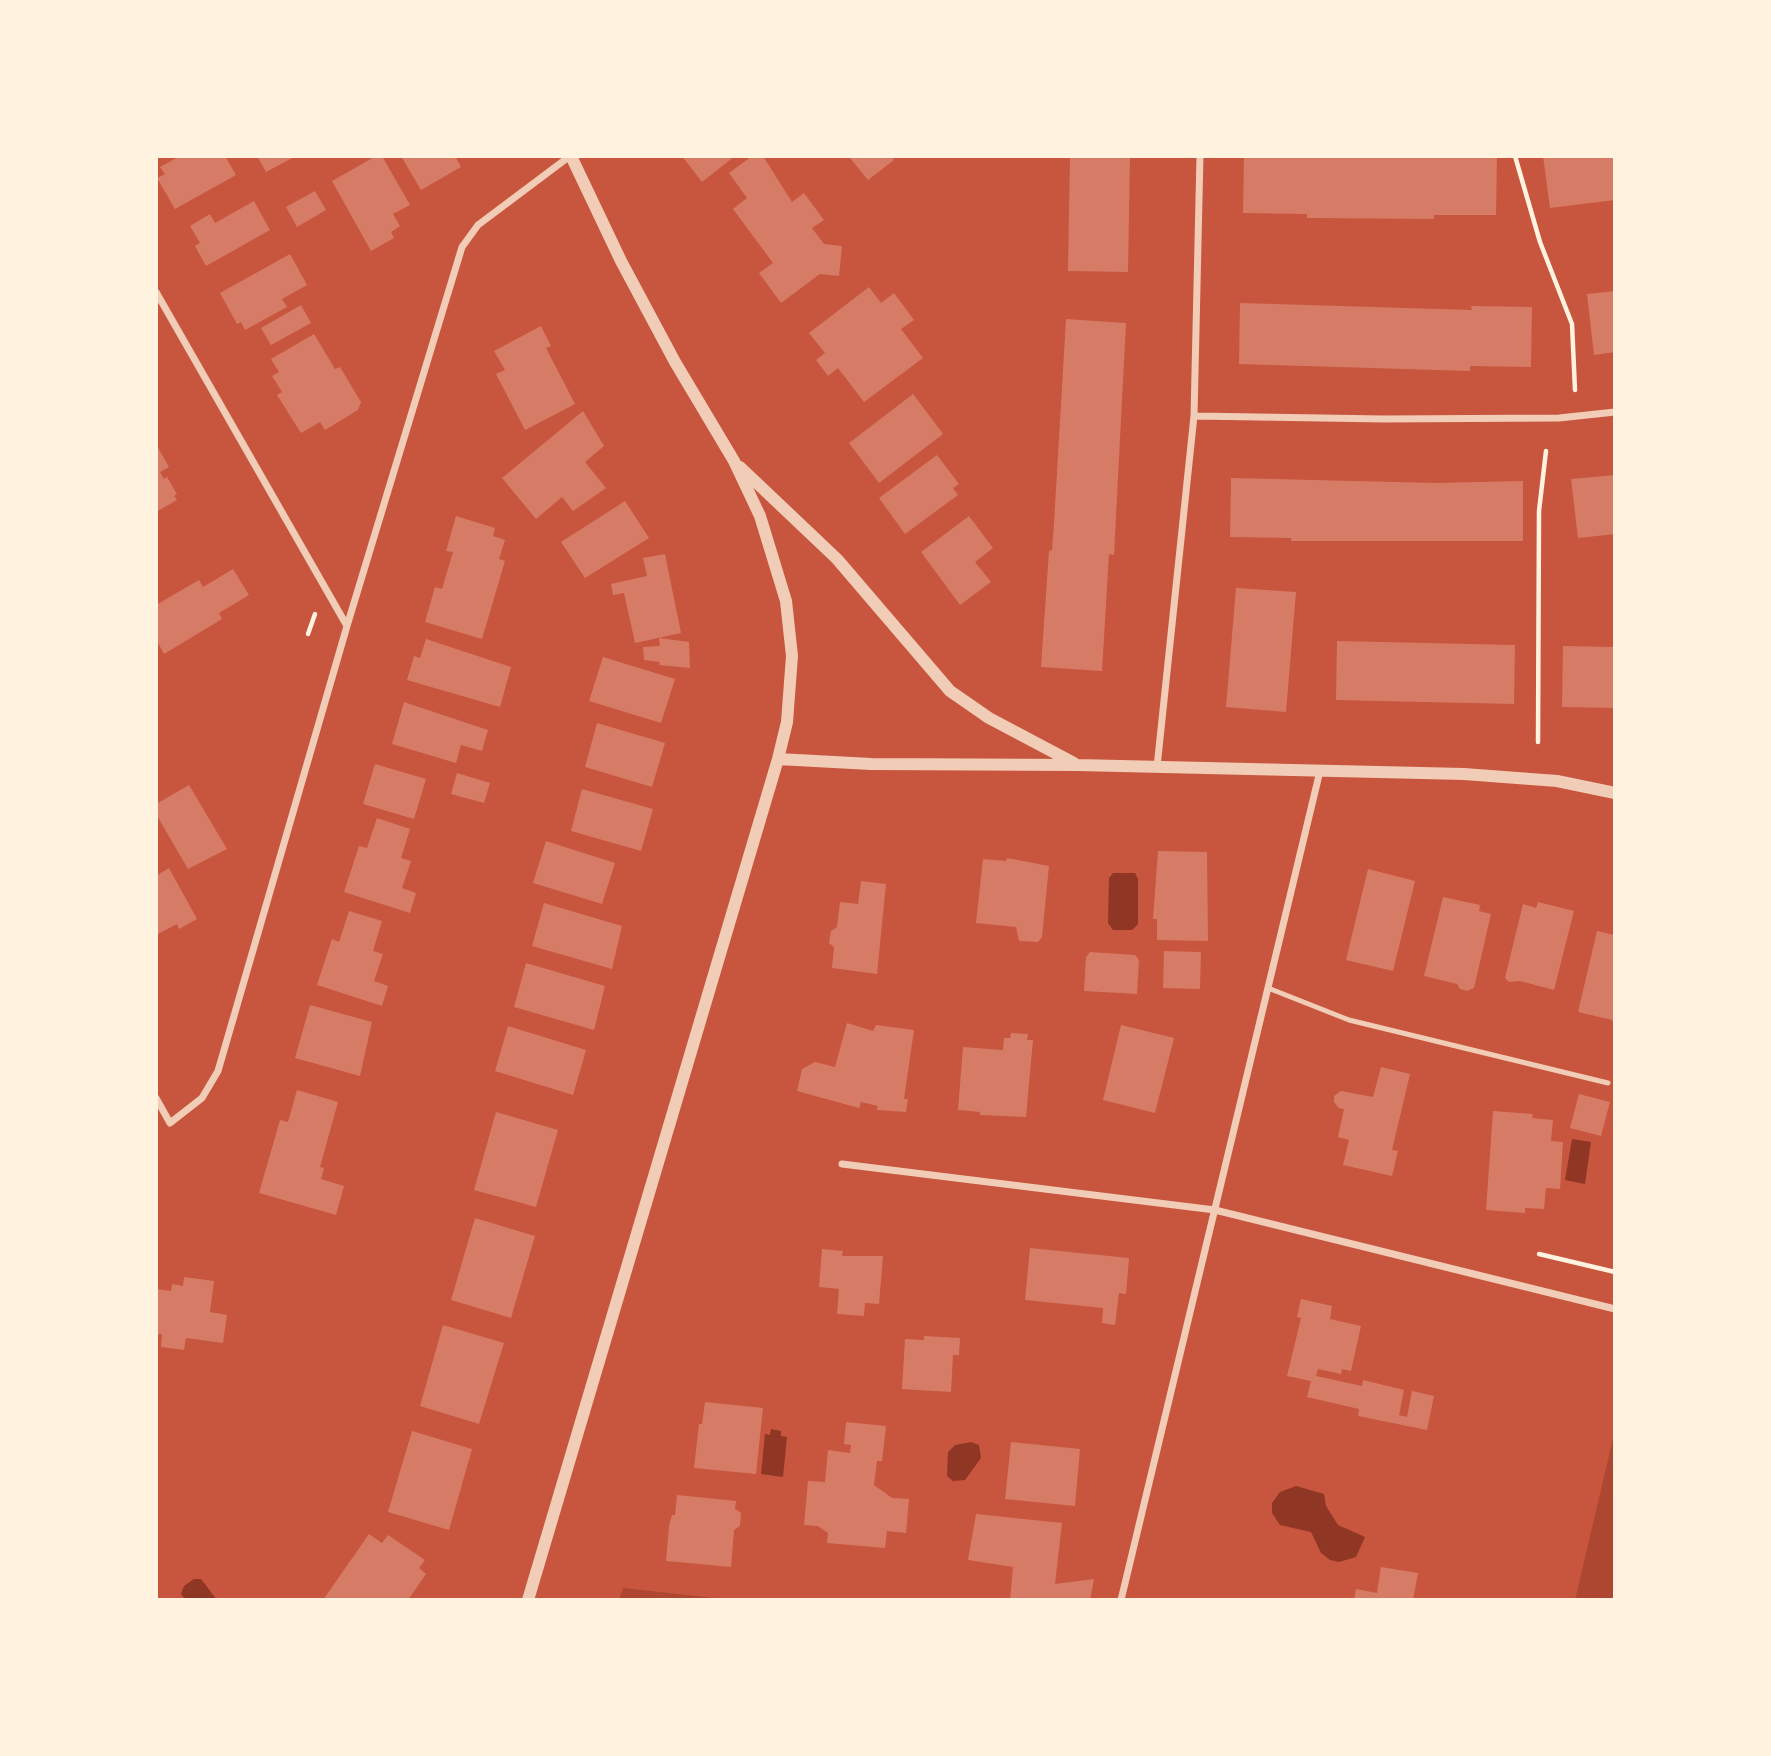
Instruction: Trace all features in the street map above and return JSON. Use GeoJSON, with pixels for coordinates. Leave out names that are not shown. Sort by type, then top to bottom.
{"type":"FeatureCollection","features":[{"type":"Feature","properties":{"kind":"street"},"geometry":{"type":"LineString","coordinates":[[156,1098],[170,1123],[202,1098],[218,1071],[347,626],[462,247],[478,225],[570,156],[647,309],[734,461],[770,543],[786,601],[792,656],[787,722],[778,759],[528,1600]]}},
{"type":"Feature","properties":{"kind":"street"},"geometry":{"type":"LineString","coordinates":[[1157,767],[1194,415],[1200,156]]}},
{"type":"Feature","properties":{"kind":"street"},"geometry":{"type":"LineString","coordinates":[[156,292],[347,626]]}},
{"type":"Feature","properties":{"kind":"street"},"geometry":{"type":"LineString","coordinates":[[1194,415],[1384,419],[1559,418],[1615,412]]}},
{"type":"Feature","properties":{"kind":"street"},"geometry":{"type":"LineString","coordinates":[[734,461],[837,559],[950,691],[989,719],[1077,765]]}},
{"type":"Feature","properties":{"kind":"street"},"geometry":{"type":"LineString","coordinates":[[778,759],[859,764],[1077,765],[1526,777],[1615,793]]}},
{"type":"Feature","properties":{"kind":"street"},"geometry":{"type":"LineString","coordinates":[[1121,1600],[1320,771]]}},
{"type":"Feature","properties":{"kind":"street"},"geometry":{"type":"LineString","coordinates":[[842,1164],[1215,1210],[1615,1309]]}},
{"type":"Feature","properties":{"kind":"lane"},"geometry":{"type":"LineString","coordinates":[[1268,988],[1349,1020],[1608,1083]]}},
{"type":"Feature","properties":{"kind":"path"},"geometry":{"type":"LineString","coordinates":[[1515,156],[1540,242],[1569,312],[1575,390]]}},
{"type":"Feature","properties":{"kind":"path"},"geometry":{"type":"LineString","coordinates":[[1538,742],[1539,511],[1546,451]]}},
{"type":"Feature","properties":{"kind":"path"},"geometry":{"type":"LineString","coordinates":[[1539,1254],[1615,1272]]}},
{"type":"Feature","properties":{"kind":"shaded area"},"geometry":{"type":"Polygon","coordinates":[[[1113,873],[1135,873],[1138,879],[1138,924],[1132,930],[1113,930],[1108,923],[1109,878],[1113,873]]]}},
{"type":"Feature","properties":{"kind":"shaded area"},"geometry":{"type":"Polygon","coordinates":[[[1572,1139],[1591,1142],[1585,1184],[1565,1180],[1572,1139]]]}},
{"type":"Feature","properties":{"kind":"shaded area"},"geometry":{"type":"Polygon","coordinates":[[[771,1429],[781,1431],[781,1436],[787,1437],[783,1477],[761,1474],[765,1434],[770,1435],[771,1429]]]}},
{"type":"Feature","properties":{"kind":"shaded area"},"geometry":{"type":"Polygon","coordinates":[[[1615,1430],[1615,1600],[1575,1600],[1615,1430]]]}},
{"type":"Feature","properties":{"kind":"shaded area"},"geometry":{"type":"Polygon","coordinates":[[[971,1442],[979,1445],[981,1458],[965,1480],[953,1481],[947,1476],[948,1452],[955,1445],[971,1442]]]}},
{"type":"Feature","properties":{"kind":"shaded area"},"geometry":{"type":"Polygon","coordinates":[[[1296,1486],[1324,1494],[1326,1506],[1338,1525],[1365,1537],[1356,1557],[1339,1562],[1330,1560],[1321,1553],[1311,1532],[1280,1525],[1272,1513],[1272,1503],[1280,1492],[1296,1486]]]}},
{"type":"Feature","properties":{"kind":"shaded area"},"geometry":{"type":"Polygon","coordinates":[[[194,1579],[201,1579],[217,1600],[186,1600],[181,1594],[184,1586],[194,1579]]]}},
{"type":"Feature","properties":{"kind":"shaded area"},"geometry":{"type":"Polygon","coordinates":[[[623,1588],[732,1600],[619,1600],[623,1588]]]}},
{"type":"Feature","properties":{"kind":"building"},"geometry":{"type":"Polygon","coordinates":[[[180,156],[225,156],[236,175],[175,209],[157,178],[165,174],[160,167],[180,156]]]}},
{"type":"Feature","properties":{"kind":"building"},"geometry":{"type":"Polygon","coordinates":[[[257,156],[296,156],[266,172],[257,156]]]}},
{"type":"Feature","properties":{"kind":"building"},"geometry":{"type":"Polygon","coordinates":[[[376,156],[382,156],[410,205],[393,214],[400,226],[391,232],[394,238],[371,251],[332,181],[376,156]]]}},
{"type":"Feature","properties":{"kind":"building"},"geometry":{"type":"Polygon","coordinates":[[[401,156],[455,156],[461,167],[421,190],[401,156]]]}},
{"type":"Feature","properties":{"kind":"building"},"geometry":{"type":"Polygon","coordinates":[[[682,156],[735,156],[702,182],[682,156]]]}},
{"type":"Feature","properties":{"kind":"building"},"geometry":{"type":"Polygon","coordinates":[[[752,156],[763,156],[792,202],[804,193],[824,220],[812,228],[824,244],[842,246],[839,276],[820,274],[781,303],[759,273],[773,263],[733,209],[747,198],[729,173],[752,156]]]}},
{"type":"Feature","properties":{"kind":"building"},"geometry":{"type":"Polygon","coordinates":[[[891,156],[894,160],[868,180],[850,158],[891,156]]]}},
{"type":"Feature","properties":{"kind":"building"},"geometry":{"type":"Polygon","coordinates":[[[1070,156],[1130,156],[1128,272],[1068,271],[1070,156]]]}},
{"type":"Feature","properties":{"kind":"building"},"geometry":{"type":"Polygon","coordinates":[[[1244,156],[1497,156],[1496,215],[1434,215],[1434,219],[1307,218],[1307,214],[1243,213],[1244,156]]]}},
{"type":"Feature","properties":{"kind":"building"},"geometry":{"type":"Polygon","coordinates":[[[1543,156],[1615,156],[1615,200],[1550,208],[1543,156]]]}},
{"type":"Feature","properties":{"kind":"building"},"geometry":{"type":"Polygon","coordinates":[[[315,191],[326,210],[297,227],[286,207],[315,191]]]}},
{"type":"Feature","properties":{"kind":"building"},"geometry":{"type":"Polygon","coordinates":[[[254,201],[270,230],[206,266],[195,246],[200,243],[190,226],[210,214],[215,223],[254,201]]]}},
{"type":"Feature","properties":{"kind":"building"},"geometry":{"type":"Polygon","coordinates":[[[290,254],[307,285],[282,299],[287,307],[245,330],[241,322],[237,324],[220,293],[290,254]]]}},
{"type":"Feature","properties":{"kind":"building"},"geometry":{"type":"Polygon","coordinates":[[[869,287],[881,303],[894,293],[914,320],[901,329],[923,358],[864,402],[838,368],[828,376],[816,360],[825,353],[809,333],[869,287]]]}},
{"type":"Feature","properties":{"kind":"building"},"geometry":{"type":"Polygon","coordinates":[[[1615,291],[1615,352],[1594,355],[1587,294],[1615,291]]]}},
{"type":"Feature","properties":{"kind":"building"},"geometry":{"type":"Polygon","coordinates":[[[1240,303],[1472,310],[1471,306],[1532,307],[1531,367],[1470,366],[1470,371],[1239,364],[1240,303]]]}},
{"type":"Feature","properties":{"kind":"building"},"geometry":{"type":"Polygon","coordinates":[[[301,305],[311,323],[271,345],[261,328],[301,305]]]}},
{"type":"Feature","properties":{"kind":"building"},"geometry":{"type":"Polygon","coordinates":[[[1066,319],[1126,323],[1114,555],[1109,554],[1102,671],[1041,667],[1049,551],[1052,550],[1054,523],[1066,319]]]}},
{"type":"Feature","properties":{"kind":"building"},"geometry":{"type":"Polygon","coordinates":[[[541,326],[551,346],[546,348],[575,404],[525,430],[496,374],[505,370],[494,351],[541,326]]]}},
{"type":"Feature","properties":{"kind":"building"},"geometry":{"type":"Polygon","coordinates":[[[314,334],[335,369],[340,367],[361,402],[358,410],[325,430],[320,422],[301,433],[277,395],[282,392],[272,376],[279,372],[271,359],[314,334]]]}},
{"type":"Feature","properties":{"kind":"building"},"geometry":{"type":"Polygon","coordinates":[[[913,394],[943,434],[879,483],[849,443],[913,394]]]}},
{"type":"Feature","properties":{"kind":"building"},"geometry":{"type":"Polygon","coordinates":[[[583,411],[604,446],[585,462],[606,488],[573,511],[562,497],[536,519],[502,478],[583,411]]]}},
{"type":"Feature","properties":{"kind":"building"},"geometry":{"type":"Polygon","coordinates":[[[156,444],[169,467],[160,472],[164,479],[167,477],[177,494],[174,496],[177,500],[156,512],[156,444]]]}},
{"type":"Feature","properties":{"kind":"building"},"geometry":{"type":"Polygon","coordinates":[[[937,455],[959,484],[953,488],[958,495],[905,534],[879,498],[937,455]]]}},
{"type":"Feature","properties":{"kind":"building"},"geometry":{"type":"Polygon","coordinates":[[[1615,475],[1615,534],[1578,538],[1571,479],[1615,475]]]}},
{"type":"Feature","properties":{"kind":"building"},"geometry":{"type":"Polygon","coordinates":[[[1231,478],[1437,483],[1523,481],[1523,541],[1291,541],[1291,538],[1230,537],[1231,478]]]}},
{"type":"Feature","properties":{"kind":"building"},"geometry":{"type":"Polygon","coordinates":[[[625,501],[649,538],[585,578],[561,542],[625,501]]]}},
{"type":"Feature","properties":{"kind":"building"},"geometry":{"type":"Polygon","coordinates":[[[456,516],[495,528],[493,536],[505,540],[499,559],[505,561],[482,639],[425,622],[435,587],[442,589],[453,552],[446,551],[456,516]]]}},
{"type":"Feature","properties":{"kind":"building"},"geometry":{"type":"Polygon","coordinates":[[[969,516],[993,548],[975,562],[991,582],[960,605],[921,552],[969,516]]]}},
{"type":"Feature","properties":{"kind":"building"},"geometry":{"type":"Polygon","coordinates":[[[665,554],[681,633],[635,643],[624,593],[613,595],[611,584],[647,576],[643,558],[665,554]]]}},
{"type":"Feature","properties":{"kind":"building"},"geometry":{"type":"Polygon","coordinates":[[[233,569],[249,595],[219,613],[222,619],[164,654],[156,639],[156,605],[199,580],[203,587],[233,569]]]}},
{"type":"Feature","properties":{"kind":"building"},"geometry":{"type":"Polygon","coordinates":[[[1236,588],[1296,592],[1286,712],[1226,707],[1236,588]]]}},
{"type":"Feature","properties":{"kind":"building"},"geometry":{"type":"Polygon","coordinates":[[[659,638],[689,642],[690,668],[659,665],[660,662],[644,660],[643,647],[660,646],[659,638]]]}},
{"type":"Feature","properties":{"kind":"building"},"geometry":{"type":"Polygon","coordinates":[[[426,639],[511,667],[500,707],[407,680],[414,656],[420,658],[426,639]]]}},
{"type":"Feature","properties":{"kind":"building"},"geometry":{"type":"Polygon","coordinates":[[[1337,641],[1515,645],[1514,704],[1336,700],[1337,641]]]}},
{"type":"Feature","properties":{"kind":"building"},"geometry":{"type":"Polygon","coordinates":[[[1563,646],[1615,647],[1615,708],[1562,707],[1563,646]]]}},
{"type":"Feature","properties":{"kind":"building"},"geometry":{"type":"Polygon","coordinates":[[[603,657],[675,679],[661,723],[589,701],[603,657]]]}},
{"type":"Feature","properties":{"kind":"building"},"geometry":{"type":"Polygon","coordinates":[[[404,702],[488,730],[482,751],[461,745],[456,763],[392,744],[404,702]]]}},
{"type":"Feature","properties":{"kind":"building"},"geometry":{"type":"Polygon","coordinates":[[[597,723],[665,743],[652,787],[585,767],[597,723]]]}},
{"type":"Feature","properties":{"kind":"building"},"geometry":{"type":"Polygon","coordinates":[[[375,764],[426,779],[414,819],[363,804],[375,764]]]}},
{"type":"Feature","properties":{"kind":"building"},"geometry":{"type":"Polygon","coordinates":[[[457,773],[490,783],[484,803],[451,794],[457,773]]]}},
{"type":"Feature","properties":{"kind":"building"},"geometry":{"type":"Polygon","coordinates":[[[189,785],[227,849],[188,869],[156,814],[156,804],[189,785]]]}},
{"type":"Feature","properties":{"kind":"building"},"geometry":{"type":"Polygon","coordinates":[[[582,789],[653,809],[641,851],[571,831],[582,789]]]}},
{"type":"Feature","properties":{"kind":"building"},"geometry":{"type":"Polygon","coordinates":[[[377,818],[410,829],[401,858],[411,861],[402,888],[416,893],[410,913],[344,892],[359,846],[367,848],[377,818]]]}},
{"type":"Feature","properties":{"kind":"building"},"geometry":{"type":"Polygon","coordinates":[[[546,841],[615,863],[602,904],[533,883],[546,841]]]}},
{"type":"Feature","properties":{"kind":"building"},"geometry":{"type":"Polygon","coordinates":[[[1158,851],[1207,852],[1208,941],[1157,940],[1157,919],[1153,919],[1158,851]]]}},
{"type":"Feature","properties":{"kind":"building"},"geometry":{"type":"Polygon","coordinates":[[[1007,858],[1049,866],[1042,937],[1038,942],[1019,941],[1016,927],[976,923],[983,859],[1006,861],[1007,858]]]}},
{"type":"Feature","properties":{"kind":"building"},"geometry":{"type":"Polygon","coordinates":[[[169,868],[197,919],[179,929],[177,924],[156,935],[156,876],[169,868]]]}},
{"type":"Feature","properties":{"kind":"building"},"geometry":{"type":"Polygon","coordinates":[[[1368,869],[1415,881],[1393,971],[1346,960],[1368,869]]]}},
{"type":"Feature","properties":{"kind":"building"},"geometry":{"type":"Polygon","coordinates":[[[861,881],[886,884],[877,974],[832,968],[834,947],[829,943],[831,931],[837,927],[840,902],[858,904],[861,881]]]}},
{"type":"Feature","properties":{"kind":"building"},"geometry":{"type":"Polygon","coordinates":[[[1443,897],[1480,905],[1479,911],[1491,914],[1474,988],[1467,991],[1460,989],[1457,984],[1424,976],[1443,897]]]}},
{"type":"Feature","properties":{"kind":"building"},"geometry":{"type":"Polygon","coordinates":[[[1538,902],[1574,911],[1554,990],[1520,981],[1509,982],[1505,978],[1523,904],[1536,908],[1538,902]]]}},
{"type":"Feature","properties":{"kind":"building"},"geometry":{"type":"Polygon","coordinates":[[[544,903],[622,926],[612,969],[532,946],[544,903]]]}},
{"type":"Feature","properties":{"kind":"building"},"geometry":{"type":"Polygon","coordinates":[[[349,911],[382,921],[373,951],[383,954],[374,981],[388,986],[382,1006],[317,985],[332,939],[339,942],[349,911]]]}},
{"type":"Feature","properties":{"kind":"building"},"geometry":{"type":"Polygon","coordinates":[[[1597,931],[1615,935],[1615,1027],[1612,1020],[1578,1012],[1597,931]]]}},
{"type":"Feature","properties":{"kind":"building"},"geometry":{"type":"Polygon","coordinates":[[[1164,951],[1201,952],[1200,989],[1163,988],[1164,951]]]}},
{"type":"Feature","properties":{"kind":"building"},"geometry":{"type":"Polygon","coordinates":[[[1090,952],[1135,955],[1139,960],[1137,994],[1084,991],[1086,957],[1090,952]]]}},
{"type":"Feature","properties":{"kind":"building"},"geometry":{"type":"Polygon","coordinates":[[[526,963],[605,986],[594,1030],[514,1007],[526,963]]]}},
{"type":"Feature","properties":{"kind":"building"},"geometry":{"type":"Polygon","coordinates":[[[310,1005],[372,1022],[360,1076],[295,1058],[310,1005]]]}},
{"type":"Feature","properties":{"kind":"building"},"geometry":{"type":"Polygon","coordinates":[[[847,1023],[873,1031],[876,1025],[914,1030],[904,1099],[908,1099],[906,1112],[877,1110],[878,1106],[861,1102],[859,1108],[797,1091],[802,1069],[815,1062],[835,1067],[847,1023]]]}},
{"type":"Feature","properties":{"kind":"building"},"geometry":{"type":"Polygon","coordinates":[[[1121,1025],[1174,1038],[1155,1113],[1103,1100],[1121,1025]]]}},
{"type":"Feature","properties":{"kind":"building"},"geometry":{"type":"Polygon","coordinates":[[[508,1026],[586,1050],[573,1095],[495,1071],[508,1026]]]}},
{"type":"Feature","properties":{"kind":"building"},"geometry":{"type":"Polygon","coordinates":[[[1011,1033],[1028,1034],[1027,1040],[1033,1040],[1026,1117],[980,1115],[980,1112],[958,1110],[963,1047],[1003,1050],[1004,1038],[1010,1038],[1011,1033]]]}},
{"type":"Feature","properties":{"kind":"building"},"geometry":{"type":"Polygon","coordinates":[[[1381,1067],[1410,1074],[1392,1150],[1398,1151],[1392,1176],[1343,1165],[1349,1140],[1338,1137],[1344,1109],[1334,1102],[1334,1096],[1341,1091],[1373,1097],[1381,1067]]]}},
{"type":"Feature","properties":{"kind":"building"},"geometry":{"type":"Polygon","coordinates":[[[297,1090],[338,1102],[320,1167],[324,1168],[321,1179],[344,1186],[336,1215],[259,1193],[280,1120],[288,1122],[297,1090]]]}},
{"type":"Feature","properties":{"kind":"building"},"geometry":{"type":"Polygon","coordinates":[[[1579,1094],[1610,1102],[1601,1136],[1570,1128],[1579,1094]]]}},
{"type":"Feature","properties":{"kind":"building"},"geometry":{"type":"Polygon","coordinates":[[[1493,1111],[1533,1114],[1532,1118],[1553,1120],[1551,1141],[1563,1142],[1560,1189],[1546,1188],[1544,1209],[1525,1208],[1525,1213],[1486,1210],[1493,1111]]]}},
{"type":"Feature","properties":{"kind":"building"},"geometry":{"type":"Polygon","coordinates":[[[496,1112],[558,1130],[536,1207],[474,1190],[496,1112]]]}},
{"type":"Feature","properties":{"kind":"building"},"geometry":{"type":"Polygon","coordinates":[[[475,1218],[535,1236],[511,1318],[451,1300],[475,1218]]]}},
{"type":"Feature","properties":{"kind":"building"},"geometry":{"type":"Polygon","coordinates":[[[1030,1248],[1129,1258],[1126,1294],[1119,1293],[1115,1325],[1102,1323],[1103,1308],[1025,1300],[1030,1248]]]}},
{"type":"Feature","properties":{"kind":"building"},"geometry":{"type":"Polygon","coordinates":[[[822,1249],[843,1251],[842,1256],[883,1256],[879,1304],[865,1303],[864,1316],[837,1314],[839,1289],[819,1287],[822,1249]]]}},
{"type":"Feature","properties":{"kind":"building"},"geometry":{"type":"Polygon","coordinates":[[[184,1277],[214,1281],[210,1312],[227,1315],[223,1343],[186,1338],[184,1350],[161,1347],[162,1334],[156,1334],[156,1289],[171,1291],[172,1284],[183,1286],[184,1277]]]}},
{"type":"Feature","properties":{"kind":"building"},"geometry":{"type":"Polygon","coordinates":[[[1301,1299],[1332,1306],[1330,1319],[1361,1326],[1351,1371],[1342,1369],[1341,1374],[1318,1369],[1316,1376],[1362,1386],[1363,1380],[1404,1390],[1399,1415],[1407,1417],[1412,1391],[1434,1396],[1427,1430],[1358,1416],[1359,1409],[1307,1397],[1311,1381],[1287,1376],[1301,1318],[1297,1317],[1301,1299]]]}},
{"type":"Feature","properties":{"kind":"building"},"geometry":{"type":"Polygon","coordinates":[[[443,1325],[504,1343],[479,1424],[420,1406],[443,1325]]]}},
{"type":"Feature","properties":{"kind":"building"},"geometry":{"type":"Polygon","coordinates":[[[924,1336],[960,1338],[959,1355],[953,1355],[951,1392],[902,1389],[905,1339],[924,1340],[924,1336]]]}},
{"type":"Feature","properties":{"kind":"building"},"geometry":{"type":"Polygon","coordinates":[[[705,1402],[763,1408],[756,1474],[694,1468],[699,1424],[702,1424],[705,1402]]]}},
{"type":"Feature","properties":{"kind":"building"},"geometry":{"type":"Polygon","coordinates":[[[846,1422],[886,1426],[882,1461],[877,1461],[874,1485],[892,1498],[909,1499],[906,1533],[887,1531],[885,1548],[827,1543],[828,1533],[818,1526],[804,1525],[808,1481],[825,1482],[828,1450],[850,1453],[851,1445],[844,1444],[846,1422]]]}},
{"type":"Feature","properties":{"kind":"building"},"geometry":{"type":"Polygon","coordinates":[[[412,1431],[472,1449],[449,1530],[388,1512],[412,1431]]]}},
{"type":"Feature","properties":{"kind":"building"},"geometry":{"type":"Polygon","coordinates":[[[1011,1442],[1080,1449],[1075,1506],[1005,1499],[1011,1442]]]}},
{"type":"Feature","properties":{"kind":"building"},"geometry":{"type":"Polygon","coordinates":[[[677,1495],[736,1501],[735,1509],[741,1513],[740,1526],[734,1530],[731,1567],[666,1561],[669,1526],[672,1515],[675,1515],[677,1495]]]}},
{"type":"Feature","properties":{"kind":"building"},"geometry":{"type":"Polygon","coordinates":[[[976,1514],[1062,1523],[1055,1584],[1094,1579],[1090,1600],[1010,1600],[1013,1567],[968,1560],[976,1514]]]}},
{"type":"Feature","properties":{"kind":"building"},"geometry":{"type":"Polygon","coordinates":[[[369,1534],[382,1543],[388,1535],[425,1560],[419,1568],[426,1574],[408,1600],[323,1600],[369,1534]]]}},
{"type":"Feature","properties":{"kind":"building"},"geometry":{"type":"Polygon","coordinates":[[[1381,1567],[1418,1573],[1413,1600],[1354,1600],[1356,1589],[1377,1593],[1381,1567]]]}}]}
